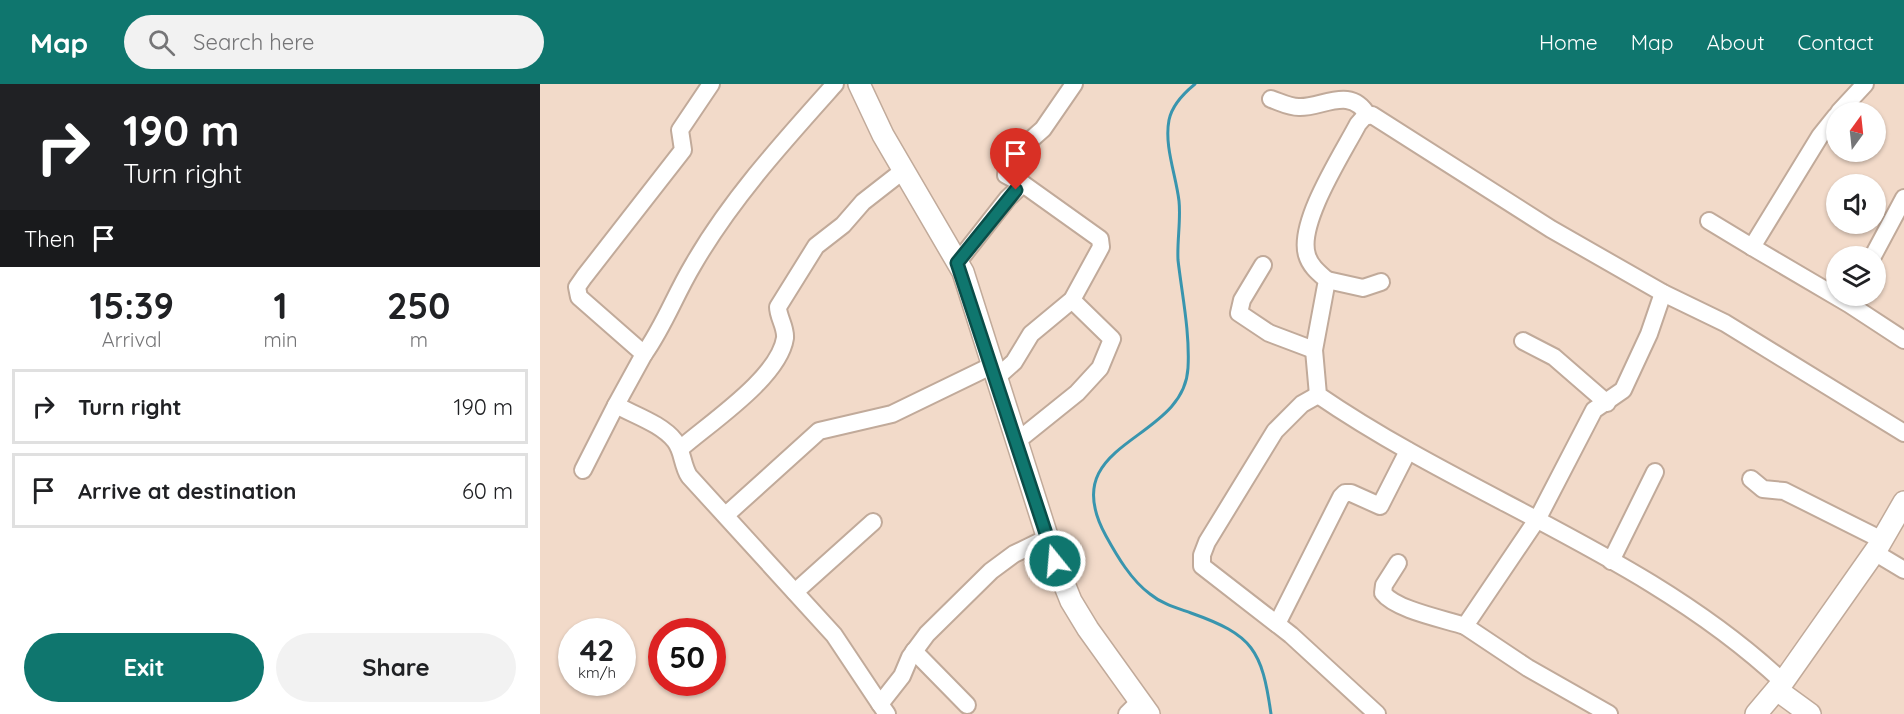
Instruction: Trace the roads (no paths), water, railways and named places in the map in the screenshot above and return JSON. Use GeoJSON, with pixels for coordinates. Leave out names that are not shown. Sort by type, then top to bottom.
{"type":"FeatureCollection","features":[{"type":"Feature","properties":{"kind":"main road"},"geometry":{"type":"LineString","coordinates":[[860,84],[883,135],[894,177],[957,263],[1016,442],[1037,543],[1137,710]]}},
{"type":"Feature","properties":{"kind":"main road"},"geometry":{"type":"LineString","coordinates":[[1756,714],[1780,686],[1878,546],[1904,502]]}},
{"type":"Feature","properties":{"kind":"main road"},"geometry":{"type":"LineString","coordinates":[[1780,686],[1810,714]]}},
{"type":"Feature","properties":{"kind":"street"},"geometry":{"type":"LineString","coordinates":[[644,354],[579,297],[577,287],[676,160],[682,150],[680,130],[711,84]]}},
{"type":"Feature","properties":{"kind":"street"},"geometry":{"type":"LineString","coordinates":[[583,470],[644,354],[675,303],[692,266],[751,181],[835,84]]}},
{"type":"Feature","properties":{"kind":"street"},"geometry":{"type":"LineString","coordinates":[[726,515],[819,431],[892,414],[1014,362],[1031,334],[1072,300],[1101,247],[1100,239],[1023,184],[1006,175],[1005,167],[1008,160],[1043,129],[1074,84]]}},
{"type":"Feature","properties":{"kind":"street"},"geometry":{"type":"LineString","coordinates":[[1848,102],[1865,84]]}},
{"type":"Feature","properties":{"kind":"street"},"geometry":{"type":"LineString","coordinates":[[1271,99],[1297,108],[1335,98],[1360,105],[1368,116]]}},
{"type":"Feature","properties":{"kind":"street"},"geometry":{"type":"LineString","coordinates":[[1381,282],[1363,288],[1327,280],[1316,271],[1307,255],[1306,237],[1317,204],[1358,124],[1368,116],[1376,117],[1551,229],[1663,293],[1725,323],[1904,433]]}},
{"type":"Feature","properties":{"kind":"street"},"geometry":{"type":"LineString","coordinates":[[1752,247],[1826,128]]}},
{"type":"Feature","properties":{"kind":"street"},"geometry":{"type":"LineString","coordinates":[[680,449],[718,421],[751,390],[770,366],[780,352],[785,338],[778,307],[805,261],[816,246],[843,225],[894,177]]}},
{"type":"Feature","properties":{"kind":"street"},"geometry":{"type":"LineString","coordinates":[[957,263],[1008,198],[1023,184]]}},
{"type":"Feature","properties":{"kind":"street"},"geometry":{"type":"LineString","coordinates":[[1878,246],[1904,198]]}},
{"type":"Feature","properties":{"kind":"street"},"geometry":{"type":"LineString","coordinates":[[1709,220],[1752,247],[1826,287]]}},
{"type":"Feature","properties":{"kind":"street"},"geometry":{"type":"LineString","coordinates":[[1263,265],[1252,287],[1242,300],[1239,313],[1269,333],[1314,350]]}},
{"type":"Feature","properties":{"kind":"street"},"geometry":{"type":"LineString","coordinates":[[1327,280],[1314,350],[1318,395],[1353,420],[1538,518],[1611,561],[1733,639],[1780,686]]}},
{"type":"Feature","properties":{"kind":"street"},"geometry":{"type":"LineString","coordinates":[[1465,626],[1538,518],[1594,410],[1623,390],[1649,334],[1663,293]]}},
{"type":"Feature","properties":{"kind":"street"},"geometry":{"type":"LineString","coordinates":[[1016,442],[1084,385],[1100,368],[1112,339],[1072,300]]}},
{"type":"Feature","properties":{"kind":"street"},"geometry":{"type":"LineString","coordinates":[[1859,306],[1904,339]]}},
{"type":"Feature","properties":{"kind":"street"},"geometry":{"type":"LineString","coordinates":[[1523,341],[1554,357],[1606,403]]}},
{"type":"Feature","properties":{"kind":"street"},"geometry":{"type":"LineString","coordinates":[[1318,395],[1302,404],[1275,431],[1202,555],[1205,569],[1277,624],[1377,714]]}},
{"type":"Feature","properties":{"kind":"street"},"geometry":{"type":"LineString","coordinates":[[616,405],[665,431],[680,449],[683,466],[689,476],[834,635],[883,709],[914,651],[927,634],[991,571],[1037,543]]}},
{"type":"Feature","properties":{"kind":"street"},"geometry":{"type":"LineString","coordinates":[[1277,624],[1341,497],[1345,493],[1351,493],[1380,506],[1408,451]]}},
{"type":"Feature","properties":{"kind":"street"},"geometry":{"type":"LineString","coordinates":[[1611,561],[1655,472]]}},
{"type":"Feature","properties":{"kind":"street"},"geometry":{"type":"LineString","coordinates":[[1750,479],[1763,489],[1784,491],[1878,546],[1904,570]]}},
{"type":"Feature","properties":{"kind":"street"},"geometry":{"type":"LineString","coordinates":[[795,592],[873,522]]}},
{"type":"Feature","properties":{"kind":"street"},"geometry":{"type":"LineString","coordinates":[[1398,563],[1384,585],[1383,593],[1386,597],[1411,609],[1465,626],[1528,668],[1609,714]]}},
{"type":"Feature","properties":{"kind":"street"},"geometry":{"type":"LineString","coordinates":[[914,651],[967,705]]}},
{"type":"Feature","properties":{"kind":"waterway"},"geometry":{"type":"LineString","coordinates":[[1195,84],[1176,104],[1169,120],[1168,130],[1169,150],[1179,201],[1178,260],[1187,327],[1188,368],[1181,393],[1166,412],[1108,460],[1096,480],[1094,504],[1106,536],[1115,552],[1143,588],[1165,603],[1228,629],[1251,648],[1263,674],[1271,714]]}}]}
